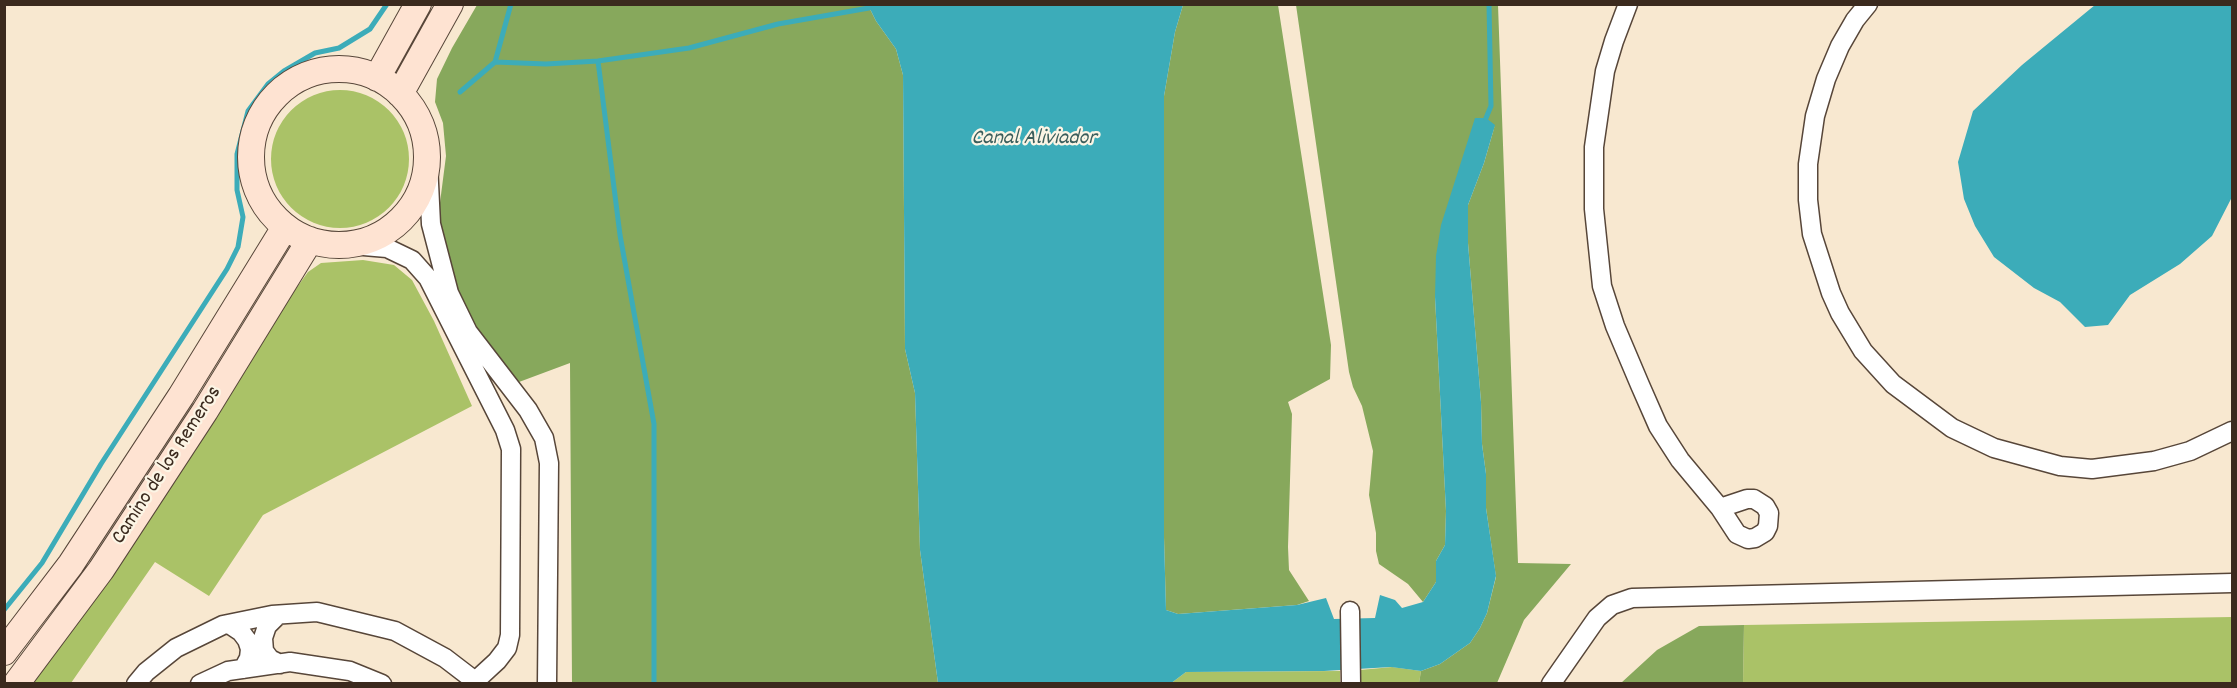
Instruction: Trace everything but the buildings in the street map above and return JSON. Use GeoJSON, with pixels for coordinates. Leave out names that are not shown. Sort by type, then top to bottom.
{"type":"FeatureCollection","features":[{"type":"Feature","properties":{"kind":"main road"},"geometry":{"type":"LineString","coordinates":[[376,78],[418,4]]}},
{"type":"Feature","properties":{"kind":"main road"},"geometry":{"type":"LineString","coordinates":[[400,94],[450,4]]}},
{"type":"Feature","properties":{"kind":"main road"},"geometry":{"type":"LineString","coordinates":[[338,69],[362,72],[376,78],[400,94],[417,116],[426,139],[428,163],[423,186],[412,208],[396,225],[376,238],[352,245],[328,245],[310,240],[285,227],[268,209],[256,188],[251,164],[252,140],[260,117],[274,98],[292,82],[315,72],[338,69]]}},
{"type":"Feature","properties":{"kind":"main road","name":"Camino de los Remeros"},"geometry":{"type":"LineString","coordinates":[[4,652],[65,572],[181,396],[285,227]]}},
{"type":"Feature","properties":{"kind":"main road","name":"Camino de los Remeros"},"geometry":{"type":"LineString","coordinates":[[16,684],[101,570],[205,411],[310,240]]}},
{"type":"Feature","properties":{"kind":"street"},"geometry":{"type":"LineString","coordinates":[[1628,4],[1605,71],[1594,147],[1594,209],[1602,286],[1615,326],[1658,426],[1680,460],[1720,508]]}},
{"type":"Feature","properties":{"kind":"street"},"geometry":{"type":"LineString","coordinates":[[1868,4],[1855,20],[1840,46],[1826,80],[1815,116],[1808,164],[1808,200],[1812,234],[1831,293],[1863,351],[1893,384],[1952,428],[1994,448],[2060,466],[2092,469],[2154,461],[2190,451],[2232,431]]}},
{"type":"Feature","properties":{"kind":"street"},"geometry":{"type":"LineString","coordinates":[[428,163],[431,224],[449,293],[468,332],[528,410],[544,438],[549,463],[547,684]]}},
{"type":"Feature","properties":{"kind":"street"},"geometry":{"type":"LineString","coordinates":[[136,684],[146,672],[176,648],[229,624],[278,615],[317,612],[395,632],[445,658],[475,682],[507,648],[510,635],[511,449],[505,430],[428,278],[412,260],[387,248],[352,245]]}},
{"type":"Feature","properties":{"kind":"street"},"geometry":{"type":"LineString","coordinates":[[1551,684],[1597,618],[1612,606],[1632,598],[2232,583]]}},
{"type":"Feature","properties":{"kind":"street"},"geometry":{"type":"LineString","coordinates":[[1350,611],[1351,679]]}},
{"type":"Feature","properties":{"kind":"street"},"geometry":{"type":"LineString","coordinates":[[278,615],[267,626],[263,638],[264,651],[270,659],[280,664]]}},
{"type":"Feature","properties":{"kind":"street"},"geometry":{"type":"LineString","coordinates":[[229,624],[248,640],[249,658],[243,669]]}},
{"type":"Feature","properties":{"kind":"street"},"geometry":{"type":"LineString","coordinates":[[200,684],[228,671],[290,662],[350,671],[382,684]]}},
{"type":"Feature","properties":{"kind":"green space"},"geometry":{"type":"Polygon","coordinates":[[[477,5],[868,5],[876,21],[896,49],[903,75],[905,349],[915,393],[920,550],[938,683],[572,683],[570,363],[519,382],[494,353],[475,324],[455,284],[438,218],[446,156],[443,123],[435,102],[437,79],[477,5]]]}},
{"type":"Feature","properties":{"kind":"green space"},"geometry":{"type":"Polygon","coordinates":[[[1183,5],[1278,5],[1331,345],[1330,379],[1288,402],[1292,414],[1289,570],[1309,601],[1297,605],[1178,614],[1166,610],[1164,96],[1175,32],[1183,5]]]}},
{"type":"Feature","properties":{"kind":"green space"},"geometry":{"type":"Polygon","coordinates":[[[1296,5],[1498,5],[1518,563],[1571,564],[1524,620],[1497,683],[1419,683],[1421,671],[1440,664],[1470,643],[1487,613],[1496,577],[1486,508],[1486,474],[1468,243],[1468,205],[1495,125],[1435,297],[1446,511],[1445,545],[1436,561],[1436,582],[1423,602],[1408,584],[1379,564],[1376,551],[1376,533],[1369,495],[1373,451],[1362,406],[1349,372],[1296,5]]]}},
{"type":"Feature","properties":{"kind":"green space"},"geometry":{"type":"Polygon","coordinates":[[[340,90],[366,96],[378,102],[388,111],[397,121],[403,133],[409,159],[403,185],[397,197],[388,207],[378,216],[366,222],[340,228],[314,222],[302,216],[292,207],[283,197],[277,185],[271,159],[277,133],[283,121],[292,111],[302,102],[314,96],[340,90]]]}},
{"type":"Feature","properties":{"kind":"green space"},"geometry":{"type":"Polygon","coordinates":[[[363,260],[394,265],[412,280],[434,321],[472,406],[263,515],[209,596],[155,562],[71,683],[30,684],[274,319],[308,272],[321,263],[363,260]]]}},
{"type":"Feature","properties":{"kind":"green space"},"geometry":{"type":"Polygon","coordinates":[[[2232,617],[2232,683],[1743,684],[1744,625],[2232,617]]]}},
{"type":"Feature","properties":{"kind":"green space"},"geometry":{"type":"Polygon","coordinates":[[[1744,625],[1743,683],[1621,683],[1657,650],[1699,626],[1744,625]]]}},
{"type":"Feature","properties":{"kind":"green space"},"geometry":{"type":"Polygon","coordinates":[[[1392,667],[1421,671],[1419,683],[1360,683],[1360,670],[1392,667]]]}},
{"type":"Feature","properties":{"kind":"green space"},"geometry":{"type":"Polygon","coordinates":[[[1340,671],[1340,683],[1170,684],[1186,672],[1340,671]]]}},
{"type":"Feature","properties":{"kind":"water","name":"Canal Aliviador"},"geometry":{"type":"Polygon","coordinates":[[[868,5],[1183,5],[1175,32],[1164,96],[1164,537],[1166,610],[1178,614],[1297,605],[1326,598],[1334,619],[1375,618],[1380,595],[1395,600],[1402,608],[1423,602],[1436,582],[1436,561],[1445,545],[1446,511],[1435,297],[1436,256],[1441,225],[1475,118],[1486,118],[1495,125],[1468,205],[1468,243],[1486,474],[1486,508],[1496,576],[1487,613],[1470,643],[1440,664],[1421,671],[1391,667],[1324,671],[1186,672],[1170,684],[938,683],[920,550],[915,393],[905,349],[903,75],[896,49],[876,21],[868,5]]]}},
{"type":"Feature","properties":{"kind":"water"},"geometry":{"type":"Polygon","coordinates":[[[2095,5],[2232,5],[2232,197],[2212,236],[2180,264],[2130,295],[2108,325],[2085,327],[2060,302],[2034,288],[1994,257],[1975,226],[1964,199],[1958,162],[1973,111],[2022,65],[2095,5]]]}},
{"type":"Feature","properties":{"kind":"waterway"},"geometry":{"type":"LineString","coordinates":[[4,610],[42,563],[101,464],[227,269],[238,247],[243,217],[237,190],[237,154],[248,111],[268,84],[284,71],[315,53],[339,48],[370,29],[387,4]]}},
{"type":"Feature","properties":{"kind":"waterway"},"geometry":{"type":"LineString","coordinates":[[460,92],[495,62],[511,4]]}},
{"type":"Feature","properties":{"kind":"waterway"},"geometry":{"type":"LineString","coordinates":[[1486,118],[1491,106],[1489,4]]}},
{"type":"Feature","properties":{"kind":"waterway"},"geometry":{"type":"LineString","coordinates":[[495,62],[546,64],[598,61],[689,48],[778,24],[869,8]]}},
{"type":"Feature","properties":{"kind":"waterway"},"geometry":{"type":"LineString","coordinates":[[598,61],[620,235],[654,424],[654,684]]}}]}
